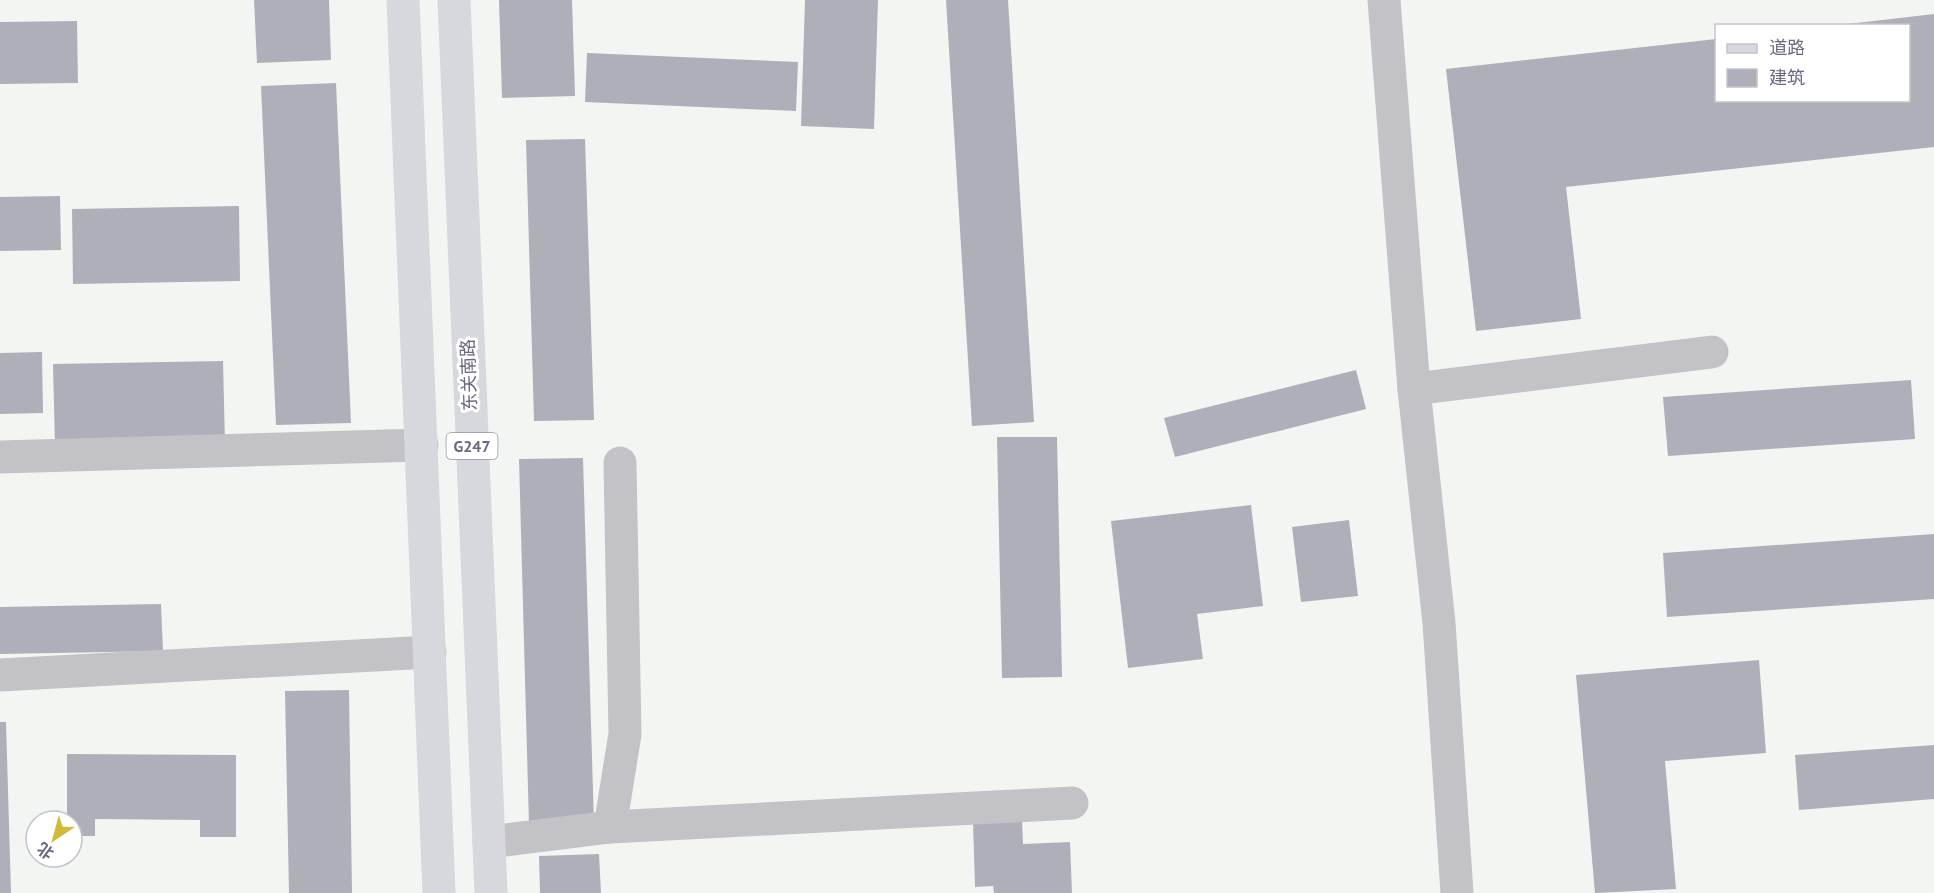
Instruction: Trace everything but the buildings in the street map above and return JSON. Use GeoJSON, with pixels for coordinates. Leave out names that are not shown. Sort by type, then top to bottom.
{"type":"FeatureCollection","features":[{"type":"Feature","properties":{"kind":"main road","name":"G247"},"geometry":{"type":"LineString","coordinates":[[403,0],[439,893]]}},
{"type":"Feature","properties":{"kind":"main road","name":"东关南路"},"geometry":{"type":"LineString","coordinates":[[454,0],[491,893]]}},
{"type":"Feature","properties":{"kind":"street"},"geometry":{"type":"LineString","coordinates":[[1384,0],[1414,389],[1439,623],[1457,893]]}},
{"type":"Feature","properties":{"kind":"street"},"geometry":{"type":"LineString","coordinates":[[1414,389],[1712,352]]}},
{"type":"Feature","properties":{"kind":"street"},"geometry":{"type":"LineString","coordinates":[[0,457],[422,445]]}},
{"type":"Feature","properties":{"kind":"street"},"geometry":{"type":"LineString","coordinates":[[610,827],[625,734],[620,462]]}},
{"type":"Feature","properties":{"kind":"street"},"geometry":{"type":"LineString","coordinates":[[0,675],[430,652]]}},
{"type":"Feature","properties":{"kind":"street"},"geometry":{"type":"LineString","coordinates":[[489,842],[610,827],[1072,803]]}}]}
